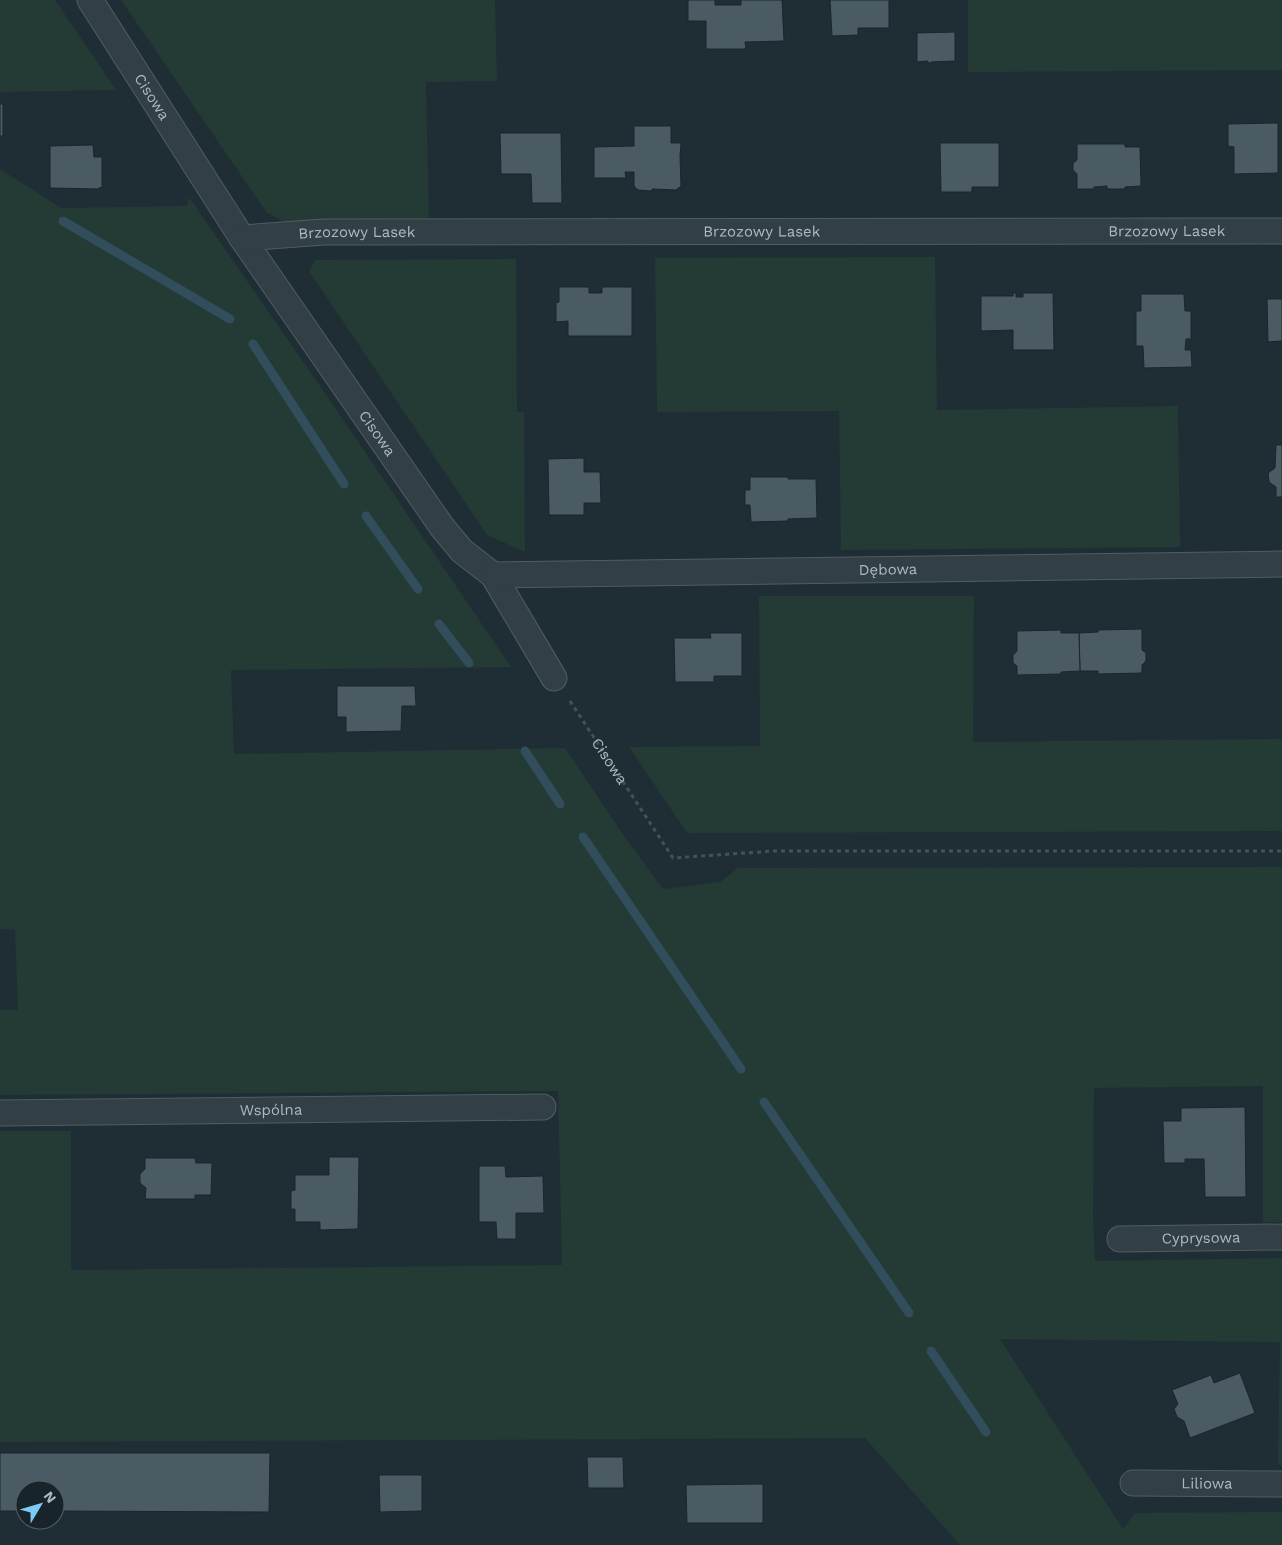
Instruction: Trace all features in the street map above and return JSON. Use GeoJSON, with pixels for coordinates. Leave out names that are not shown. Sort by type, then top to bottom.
{"type":"FeatureCollection","features":[{"type":"Feature","properties":{"kind":"street","name":"Cisowa"},"geometry":{"type":"LineString","coordinates":[[90,0],[242,238],[442,528],[462,551],[493,574],[554,678]]}},
{"type":"Feature","properties":{"kind":"street","name":"Brzozowy Lasek"},"geometry":{"type":"LineString","coordinates":[[242,238],[324,232],[1282,231]]}},
{"type":"Feature","properties":{"kind":"street","name":"Dębowa"},"geometry":{"type":"LineString","coordinates":[[493,574],[1282,564]]}},
{"type":"Feature","properties":{"kind":"street","name":"Wspólna"},"geometry":{"type":"LineString","coordinates":[[0,1113],[543,1107]]}},
{"type":"Feature","properties":{"kind":"street","name":"Cyprysowa"},"geometry":{"type":"LineString","coordinates":[[1120,1239],[1282,1237]]}},
{"type":"Feature","properties":{"kind":"street","name":"Liliowa"},"geometry":{"type":"LineString","coordinates":[[1133,1482],[1282,1484]]}},
{"type":"Feature","properties":{"kind":"path","name":"Cisowa"},"geometry":{"type":"LineString","coordinates":[[554,678],[673,858],[774,851],[1282,851]]}},
{"type":"Feature","properties":{"kind":"green space"},"geometry":{"type":"Polygon","coordinates":[[[0,0],[55,0],[116,90],[0,92],[0,0]]]}},
{"type":"Feature","properties":{"kind":"green space"},"geometry":{"type":"Polygon","coordinates":[[[121,0],[495,0],[497,81],[426,82],[429,224],[292,226],[267,213],[121,0]]]}},
{"type":"Feature","properties":{"kind":"green space"},"geometry":{"type":"Polygon","coordinates":[[[968,0],[1282,0],[1282,70],[968,72],[968,0]]]}},
{"type":"Feature","properties":{"kind":"green space"},"geometry":{"type":"Polygon","coordinates":[[[0,169],[61,208],[187,206],[189,197],[511,667],[231,670],[234,754],[565,748],[622,833],[663,889],[720,882],[738,868],[1282,867],[1282,1222],[1263,1222],[1263,1086],[1094,1088],[1093,1217],[1095,1261],[1282,1258],[1282,1465],[1278,1465],[1280,1342],[1000,1339],[1123,1529],[1135,1513],[1282,1512],[1282,1545],[960,1545],[865,1438],[0,1442],[0,1131],[71,1131],[71,1270],[562,1265],[558,1091],[0,1095],[0,1010],[18,1010],[15,930],[0,929],[0,169]]]}},
{"type":"Feature","properties":{"kind":"green space"},"geometry":{"type":"Polygon","coordinates":[[[935,257],[937,410],[1178,406],[1180,547],[841,550],[839,411],[657,412],[655,258],[935,257]]]}},
{"type":"Feature","properties":{"kind":"green space"},"geometry":{"type":"Polygon","coordinates":[[[516,259],[517,412],[524,412],[525,552],[487,535],[309,271],[315,260],[516,259]]]}},
{"type":"Feature","properties":{"kind":"green space"},"geometry":{"type":"Polygon","coordinates":[[[759,596],[974,596],[973,742],[1282,739],[1282,831],[687,833],[629,747],[760,746],[759,596]]]}},
{"type":"Feature","properties":{"kind":"building"},"geometry":{"type":"Polygon","coordinates":[[[688,0],[715,0],[715,5],[741,5],[741,0],[782,0],[784,41],[745,42],[746,49],[706,49],[706,21],[688,21],[688,0]]]}},
{"type":"Feature","properties":{"kind":"building"},"geometry":{"type":"Polygon","coordinates":[[[830,0],[889,0],[889,28],[858,28],[858,35],[832,36],[830,0]]]}},
{"type":"Feature","properties":{"kind":"building"},"geometry":{"type":"Polygon","coordinates":[[[955,32],[955,61],[917,62],[917,33],[955,32]]]}},
{"type":"Feature","properties":{"kind":"building"},"geometry":{"type":"Polygon","coordinates":[[[0,104],[3,104],[3,136],[0,136],[0,104]]]}},
{"type":"Feature","properties":{"kind":"building"},"geometry":{"type":"Polygon","coordinates":[[[1278,123],[1278,173],[1234,174],[1234,147],[1228,146],[1228,124],[1278,123]]]}},
{"type":"Feature","properties":{"kind":"building"},"geometry":{"type":"Polygon","coordinates":[[[634,126],[671,126],[671,143],[681,143],[681,186],[676,190],[638,190],[634,186],[634,172],[625,172],[626,178],[594,178],[594,147],[634,146],[634,126]]]}},
{"type":"Feature","properties":{"kind":"building"},"geometry":{"type":"Polygon","coordinates":[[[500,133],[561,133],[562,203],[532,203],[531,174],[501,174],[500,133]]]}},
{"type":"Feature","properties":{"kind":"building"},"geometry":{"type":"Polygon","coordinates":[[[940,143],[999,143],[999,187],[972,187],[972,192],[941,192],[940,143]]]}},
{"type":"Feature","properties":{"kind":"building"},"geometry":{"type":"Polygon","coordinates":[[[1077,144],[1125,144],[1125,147],[1140,147],[1141,186],[1125,187],[1125,189],[1107,189],[1107,186],[1094,187],[1094,189],[1077,189],[1077,174],[1073,170],[1073,163],[1077,160],[1077,144]]]}},
{"type":"Feature","properties":{"kind":"building"},"geometry":{"type":"Polygon","coordinates":[[[93,145],[94,157],[102,157],[102,187],[99,189],[50,188],[50,146],[93,145]]]}},
{"type":"Feature","properties":{"kind":"building"},"geometry":{"type":"Polygon","coordinates":[[[559,287],[589,287],[589,293],[602,293],[602,287],[632,287],[632,336],[568,336],[568,321],[556,322],[556,303],[559,302],[559,287]]]}},
{"type":"Feature","properties":{"kind":"building"},"geometry":{"type":"Polygon","coordinates":[[[1013,293],[1016,293],[1016,297],[1023,297],[1023,293],[1053,293],[1054,350],[1013,350],[1013,330],[981,331],[981,296],[1013,296],[1013,293]]]}},
{"type":"Feature","properties":{"kind":"building"},"geometry":{"type":"Polygon","coordinates":[[[1141,294],[1184,294],[1185,311],[1191,311],[1191,339],[1186,339],[1185,350],[1191,350],[1192,367],[1144,368],[1143,346],[1136,346],[1136,311],[1141,311],[1141,294]]]}},
{"type":"Feature","properties":{"kind":"building"},"geometry":{"type":"Polygon","coordinates":[[[1267,299],[1282,299],[1282,341],[1268,342],[1267,299]]]}},
{"type":"Feature","properties":{"kind":"building"},"geometry":{"type":"Polygon","coordinates":[[[1276,445],[1282,445],[1282,497],[1276,497],[1276,487],[1269,482],[1268,473],[1275,468],[1276,445]]]}},
{"type":"Feature","properties":{"kind":"building"},"geometry":{"type":"Polygon","coordinates":[[[584,458],[584,472],[600,472],[601,503],[584,503],[584,515],[549,515],[548,459],[584,458]]]}},
{"type":"Feature","properties":{"kind":"building"},"geometry":{"type":"Polygon","coordinates":[[[750,477],[816,479],[817,518],[751,522],[750,505],[745,505],[745,490],[750,490],[750,477]]]}},
{"type":"Feature","properties":{"kind":"building"},"geometry":{"type":"Polygon","coordinates":[[[1142,629],[1142,650],[1146,653],[1146,661],[1142,665],[1142,673],[1098,674],[1098,671],[1080,671],[1079,633],[1098,632],[1098,630],[1142,629]]]}},
{"type":"Feature","properties":{"kind":"building"},"geometry":{"type":"Polygon","coordinates":[[[1061,630],[1061,633],[1079,633],[1080,671],[1061,672],[1061,674],[1017,675],[1017,666],[1013,663],[1013,655],[1017,651],[1017,631],[1061,630]]]}},
{"type":"Feature","properties":{"kind":"building"},"geometry":{"type":"Polygon","coordinates":[[[710,633],[742,633],[742,676],[714,676],[714,682],[675,682],[674,638],[711,638],[710,633]]]}},
{"type":"Feature","properties":{"kind":"building"},"geometry":{"type":"Polygon","coordinates":[[[337,686],[415,686],[416,706],[402,706],[401,731],[346,732],[346,717],[337,717],[337,686]]]}},
{"type":"Feature","properties":{"kind":"building"},"geometry":{"type":"Polygon","coordinates":[[[1245,1107],[1246,1197],[1205,1197],[1204,1159],[1185,1159],[1185,1163],[1164,1163],[1163,1121],[1181,1121],[1181,1108],[1245,1107]]]}},
{"type":"Feature","properties":{"kind":"building"},"geometry":{"type":"Polygon","coordinates":[[[329,1157],[359,1157],[358,1229],[320,1230],[320,1222],[295,1222],[295,1209],[291,1209],[291,1191],[295,1190],[295,1175],[329,1175],[329,1157]]]}},
{"type":"Feature","properties":{"kind":"building"},"geometry":{"type":"Polygon","coordinates":[[[145,1158],[195,1158],[196,1163],[212,1163],[211,1195],[195,1195],[195,1199],[145,1199],[146,1188],[140,1183],[140,1174],[145,1169],[145,1158]]]}},
{"type":"Feature","properties":{"kind":"building"},"geometry":{"type":"Polygon","coordinates":[[[479,1166],[505,1166],[506,1177],[543,1176],[544,1213],[516,1213],[516,1239],[497,1239],[496,1222],[479,1222],[479,1166]]]}},
{"type":"Feature","properties":{"kind":"building"},"geometry":{"type":"Polygon","coordinates":[[[1240,1373],[1255,1413],[1190,1438],[1184,1421],[1177,1417],[1174,1409],[1178,1404],[1172,1390],[1211,1375],[1214,1383],[1240,1373]]]}},
{"type":"Feature","properties":{"kind":"building"},"geometry":{"type":"Polygon","coordinates":[[[0,1453],[270,1453],[269,1512],[65,1511],[65,1480],[15,1480],[15,1511],[0,1511],[0,1453]]]}},
{"type":"Feature","properties":{"kind":"building"},"geometry":{"type":"Polygon","coordinates":[[[587,1457],[623,1457],[624,1488],[588,1488],[587,1457]]]}},
{"type":"Feature","properties":{"kind":"building"},"geometry":{"type":"Polygon","coordinates":[[[379,1475],[422,1475],[422,1511],[380,1512],[379,1475]]]}},
{"type":"Feature","properties":{"kind":"building"},"geometry":{"type":"Polygon","coordinates":[[[763,1484],[763,1523],[687,1523],[686,1485],[763,1484]]]}},
{"type":"Feature","properties":{"kind":"waterway"},"geometry":{"type":"LineString","coordinates":[[63,221],[230,319]]}},
{"type":"Feature","properties":{"kind":"waterway"},"geometry":{"type":"LineString","coordinates":[[253,344],[344,484]]}},
{"type":"Feature","properties":{"kind":"waterway"},"geometry":{"type":"LineString","coordinates":[[366,516],[418,589]]}},
{"type":"Feature","properties":{"kind":"waterway"},"geometry":{"type":"LineString","coordinates":[[439,624],[469,663]]}},
{"type":"Feature","properties":{"kind":"waterway"},"geometry":{"type":"LineString","coordinates":[[525,751],[560,804]]}},
{"type":"Feature","properties":{"kind":"waterway"},"geometry":{"type":"LineString","coordinates":[[583,837],[741,1069]]}},
{"type":"Feature","properties":{"kind":"waterway"},"geometry":{"type":"LineString","coordinates":[[764,1102],[909,1313]]}},
{"type":"Feature","properties":{"kind":"waterway"},"geometry":{"type":"LineString","coordinates":[[931,1351],[986,1432]]}}]}
